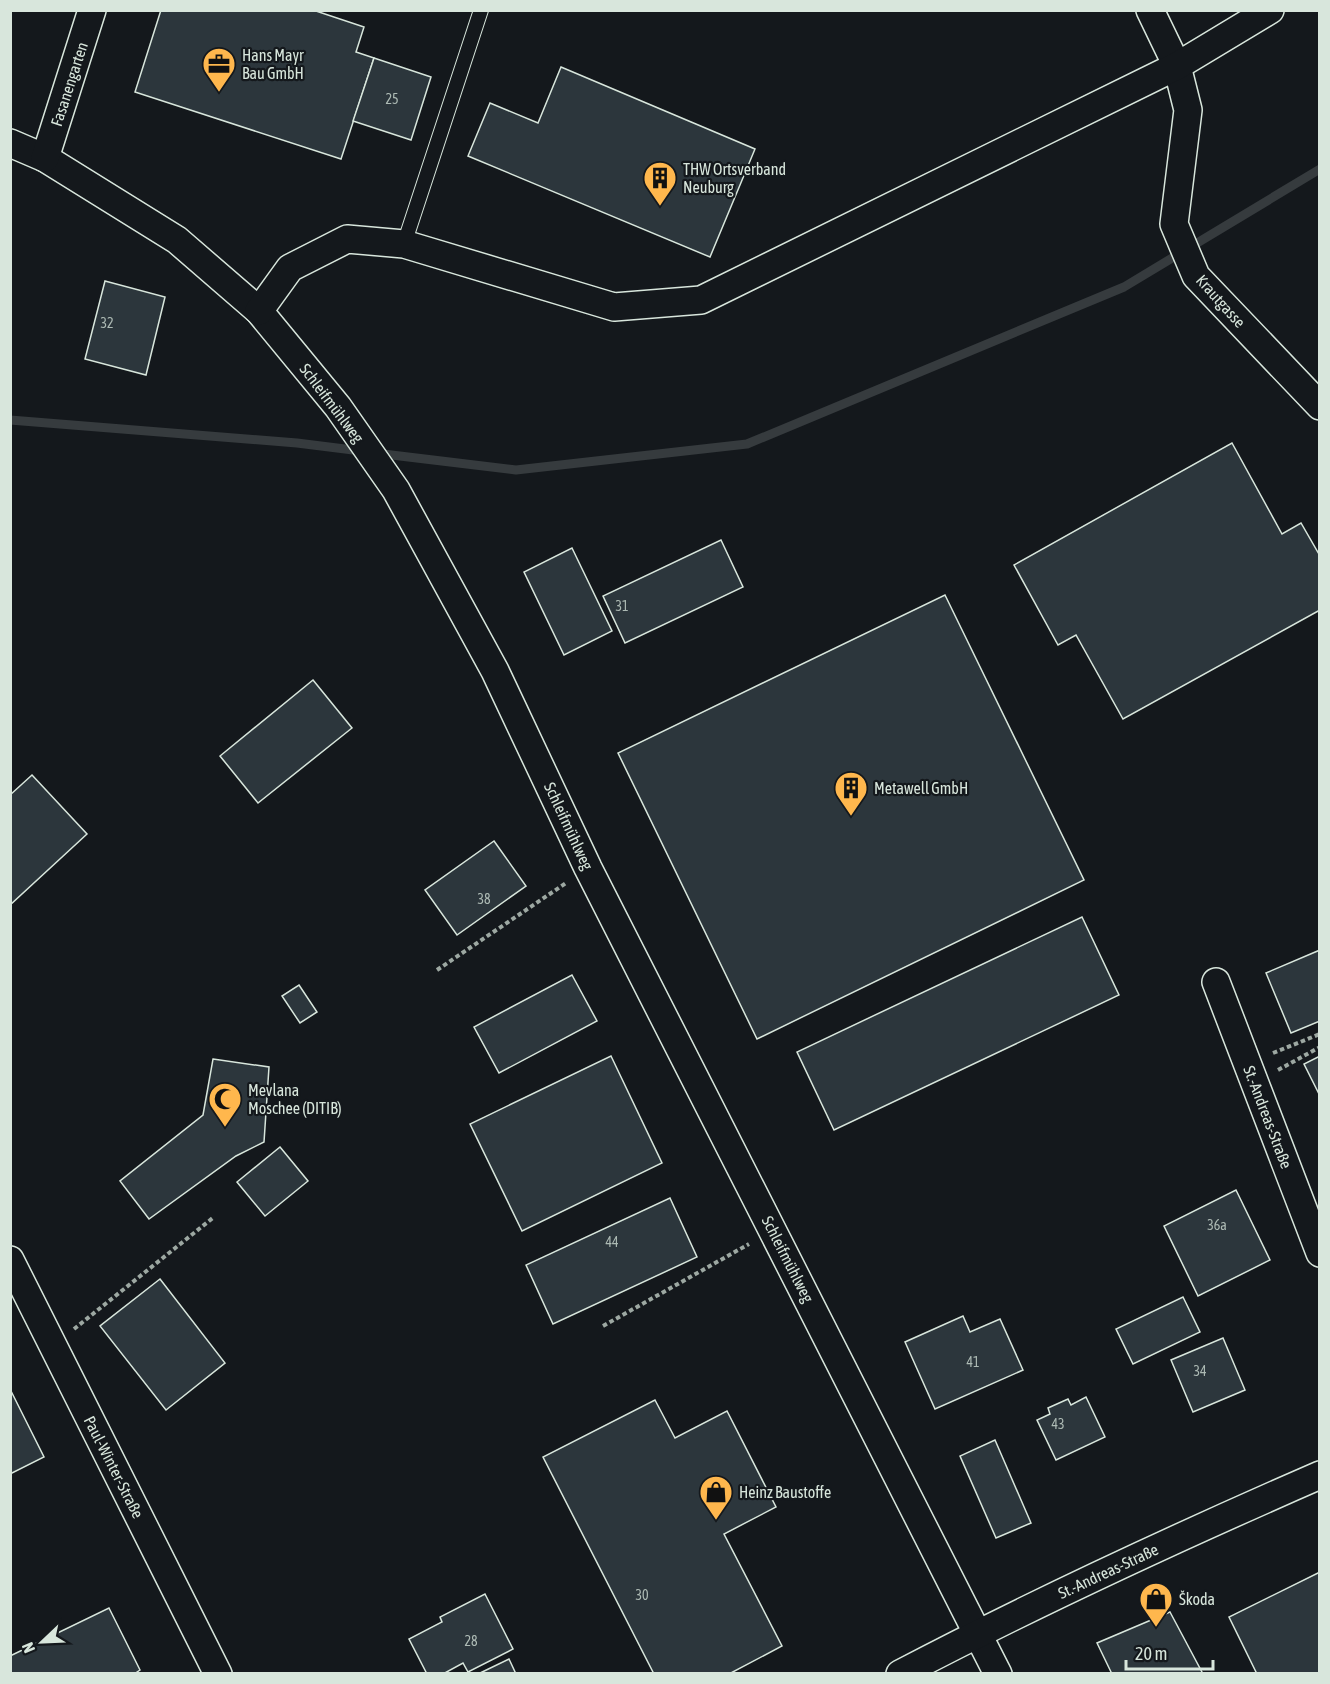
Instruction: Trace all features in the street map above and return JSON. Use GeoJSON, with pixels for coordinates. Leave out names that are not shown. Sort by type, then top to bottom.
{"type":"FeatureCollection","features":[{"type":"Feature","properties":{"kind":"street","name":"Fasanengarten"},"geometry":{"type":"LineString","coordinates":[[45,158],[92,10]]}},
{"type":"Feature","properties":{"kind":"street"},"geometry":{"type":"LineString","coordinates":[[1150,10],[1177,66]]}},
{"type":"Feature","properties":{"kind":"street"},"geometry":{"type":"LineString","coordinates":[[260,311],[290,268],[347,238],[404,244],[614,307],[701,300],[1177,66],[1270,10]]}},
{"type":"Feature","properties":{"kind":"street","name":"Krautgasse"},"geometry":{"type":"LineString","coordinates":[[1177,66],[1188,110],[1174,224],[1196,276],[1320,406]]}},
{"type":"Feature","properties":{"kind":"street","name":"Schleifmühlweg"},"geometry":{"type":"LineString","coordinates":[[10,143],[45,158],[177,240],[260,311],[338,407],[396,490],[495,671],[588,868],[998,1674]]}},
{"type":"Feature","properties":{"kind":"street","name":"St.-Andreas-Straße"},"geometry":{"type":"LineString","coordinates":[[1216,982],[1320,1252]]}},
{"type":"Feature","properties":{"kind":"street","name":"Paul-Winter-Straße"},"geometry":{"type":"LineString","coordinates":[[10,1260],[218,1674]]}},
{"type":"Feature","properties":{"kind":"street","name":"St.-Andreas-Straße"},"geometry":{"type":"LineString","coordinates":[[900,1674],[978,1632],[1224,1517],[1320,1475]]}},
{"type":"Feature","properties":{"kind":"lane"},"geometry":{"type":"LineString","coordinates":[[404,244],[481,10]]}},
{"type":"Feature","properties":{"kind":"path"},"geometry":{"type":"LineString","coordinates":[[437,970],[588,868]]}},
{"type":"Feature","properties":{"kind":"path"},"geometry":{"type":"LineString","coordinates":[[1251,1074],[1320,1034]]}},
{"type":"Feature","properties":{"kind":"path"},"geometry":{"type":"LineString","coordinates":[[1251,1074],[1320,1047]]}},
{"type":"Feature","properties":{"kind":"path"},"geometry":{"type":"LineString","coordinates":[[53,1345],[214,1217]]}},
{"type":"Feature","properties":{"kind":"path"},"geometry":{"type":"LineString","coordinates":[[603,1326],[774,1231]]}},
{"type":"Feature","properties":{"kind":"building"},"geometry":{"type":"Polygon","coordinates":[[[161,10],[313,10],[364,27],[356,52],[374,58],[341,159],[135,92],[161,10]]]}},
{"type":"Feature","properties":{"kind":"building"},"geometry":{"type":"Polygon","coordinates":[[[374,58],[431,77],[411,140],[353,121],[374,58]]]}},
{"type":"Feature","properties":{"kind":"building","name":"THW Ortsverband Neuburg"},"geometry":{"type":"Polygon","coordinates":[[[561,67],[755,149],[710,257],[468,156],[490,103],[538,123],[561,67]]]}},
{"type":"Feature","properties":{"kind":"building"},"geometry":{"type":"Polygon","coordinates":[[[105,281],[165,297],[146,375],[85,359],[105,281]]]}},
{"type":"Feature","properties":{"kind":"building"},"geometry":{"type":"Polygon","coordinates":[[[1232,443],[1282,534],[1301,523],[1320,556],[1320,610],[1123,719],[1076,635],[1058,645],[1014,565],[1232,443]]]}},
{"type":"Feature","properties":{"kind":"building"},"geometry":{"type":"Polygon","coordinates":[[[721,540],[743,587],[625,643],[603,596],[721,540]]]}},
{"type":"Feature","properties":{"kind":"building"},"geometry":{"type":"Polygon","coordinates":[[[572,548],[612,631],[564,655],[524,572],[572,548]]]}},
{"type":"Feature","properties":{"kind":"building","name":"Metawell GmbH"},"geometry":{"type":"Polygon","coordinates":[[[945,595],[1084,880],[757,1039],[618,753],[945,595]]]}},
{"type":"Feature","properties":{"kind":"building"},"geometry":{"type":"Polygon","coordinates":[[[313,680],[352,728],[258,803],[220,756],[313,680]]]}},
{"type":"Feature","properties":{"kind":"building"},"geometry":{"type":"Polygon","coordinates":[[[32,775],[87,834],[10,905],[10,795],[32,775]]]}},
{"type":"Feature","properties":{"kind":"building"},"geometry":{"type":"Polygon","coordinates":[[[494,841],[526,886],[457,935],[425,890],[494,841]]]}},
{"type":"Feature","properties":{"kind":"building"},"geometry":{"type":"Polygon","coordinates":[[[1082,917],[1119,995],[834,1130],[797,1052],[1082,917]]]}},
{"type":"Feature","properties":{"kind":"building"},"geometry":{"type":"Polygon","coordinates":[[[1320,950],[1320,1021],[1291,1033],[1266,973],[1320,950]]]}},
{"type":"Feature","properties":{"kind":"building"},"geometry":{"type":"Polygon","coordinates":[[[572,975],[597,1021],[499,1073],[474,1027],[572,975]]]}},
{"type":"Feature","properties":{"kind":"building"},"geometry":{"type":"Polygon","coordinates":[[[299,985],[317,1012],[300,1023],[282,996],[299,985]]]}},
{"type":"Feature","properties":{"kind":"building"},"geometry":{"type":"Polygon","coordinates":[[[611,1056],[662,1163],[522,1231],[470,1124],[611,1056]]]}},
{"type":"Feature","properties":{"kind":"building"},"geometry":{"type":"Polygon","coordinates":[[[1320,1056],[1320,1096],[1304,1064],[1320,1056]]]}},
{"type":"Feature","properties":{"kind":"building","name":"Mevlana Moschee (DITIB)"},"geometry":{"type":"Polygon","coordinates":[[[213,1059],[269,1067],[264,1142],[236,1156],[149,1219],[120,1181],[203,1115],[213,1059]]]}},
{"type":"Feature","properties":{"kind":"building"},"geometry":{"type":"Polygon","coordinates":[[[280,1147],[308,1181],[265,1216],[237,1182],[280,1147]]]}},
{"type":"Feature","properties":{"kind":"building"},"geometry":{"type":"Polygon","coordinates":[[[1236,1190],[1270,1260],[1198,1296],[1164,1226],[1236,1190]]]}},
{"type":"Feature","properties":{"kind":"building"},"geometry":{"type":"Polygon","coordinates":[[[670,1198],[697,1257],[553,1324],[526,1265],[670,1198]]]}},
{"type":"Feature","properties":{"kind":"building"},"geometry":{"type":"Polygon","coordinates":[[[160,1279],[225,1363],[166,1410],[100,1326],[160,1279]]]}},
{"type":"Feature","properties":{"kind":"building"},"geometry":{"type":"Polygon","coordinates":[[[1183,1297],[1200,1332],[1133,1364],[1116,1329],[1183,1297]]]}},
{"type":"Feature","properties":{"kind":"building"},"geometry":{"type":"Polygon","coordinates":[[[963,1316],[970,1332],[1000,1319],[1023,1370],[935,1409],[905,1342],[963,1316]]]}},
{"type":"Feature","properties":{"kind":"building"},"geometry":{"type":"Polygon","coordinates":[[[1223,1338],[1245,1390],[1193,1412],[1171,1360],[1223,1338]]]}},
{"type":"Feature","properties":{"kind":"building"},"geometry":{"type":"Polygon","coordinates":[[[10,1389],[44,1457],[10,1474],[10,1389]]]}},
{"type":"Feature","properties":{"kind":"building"},"geometry":{"type":"Polygon","coordinates":[[[1086,1397],[1105,1437],[1056,1460],[1037,1420],[1050,1414],[1048,1408],[1068,1399],[1071,1405],[1086,1397]]]}},
{"type":"Feature","properties":{"kind":"building"},"geometry":{"type":"Polygon","coordinates":[[[655,1400],[675,1438],[727,1411],[776,1507],[724,1534],[782,1646],[729,1674],[654,1674],[543,1457],[655,1400]]]}},
{"type":"Feature","properties":{"kind":"building"},"geometry":{"type":"Polygon","coordinates":[[[995,1440],[1031,1523],[996,1538],[960,1456],[995,1440]]]}},
{"type":"Feature","properties":{"kind":"building"},"geometry":{"type":"Polygon","coordinates":[[[1320,1572],[1320,1674],[1257,1674],[1229,1617],[1320,1572]]]}},
{"type":"Feature","properties":{"kind":"building"},"geometry":{"type":"Polygon","coordinates":[[[485,1594],[513,1649],[468,1672],[463,1663],[443,1674],[427,1674],[409,1639],[442,1622],[440,1617],[485,1594]]]}},
{"type":"Feature","properties":{"kind":"building"},"geometry":{"type":"Polygon","coordinates":[[[109,1608],[140,1670],[134,1674],[10,1674],[10,1656],[109,1608]]]}},
{"type":"Feature","properties":{"kind":"building","name":"Škoda"},"geometry":{"type":"Polygon","coordinates":[[[1170,1612],[1203,1674],[1112,1674],[1097,1643],[1170,1612]]]}},
{"type":"Feature","properties":{"kind":"building"},"geometry":{"type":"Polygon","coordinates":[[[509,1659],[516,1674],[478,1674],[509,1659]]]}},
{"type":"Feature","properties":{"kind":"waterway"},"geometry":{"type":"LineString","coordinates":[[375,453],[516,470],[747,444],[1124,287],[1320,169]]}},
{"type":"Feature","properties":{"kind":"waterway"},"geometry":{"type":"LineString","coordinates":[[10,420],[297,443],[361,451]]}},
{"type":"Feature","properties":{"kind":"place","name":"Hans Mayr Bau GmbH"},"geometry":{"type":"Point","coordinates":[219,93]}},
{"type":"Feature","properties":{"kind":"place","name":"THW Ortsverband Neuburg"},"geometry":{"type":"Point","coordinates":[660,207]}},
{"type":"Feature","properties":{"kind":"place","name":"Metawell GmbH"},"geometry":{"type":"Point","coordinates":[851,817]}},
{"type":"Feature","properties":{"kind":"place","name":"Mevlana Moschee (DITIB)"},"geometry":{"type":"Point","coordinates":[225,1128]}},
{"type":"Feature","properties":{"kind":"place","name":"Heinz Baustoffe"},"geometry":{"type":"Point","coordinates":[716,1521]}},
{"type":"Feature","properties":{"kind":"place","name":"Škoda"},"geometry":{"type":"Point","coordinates":[1156,1628]}}]}
